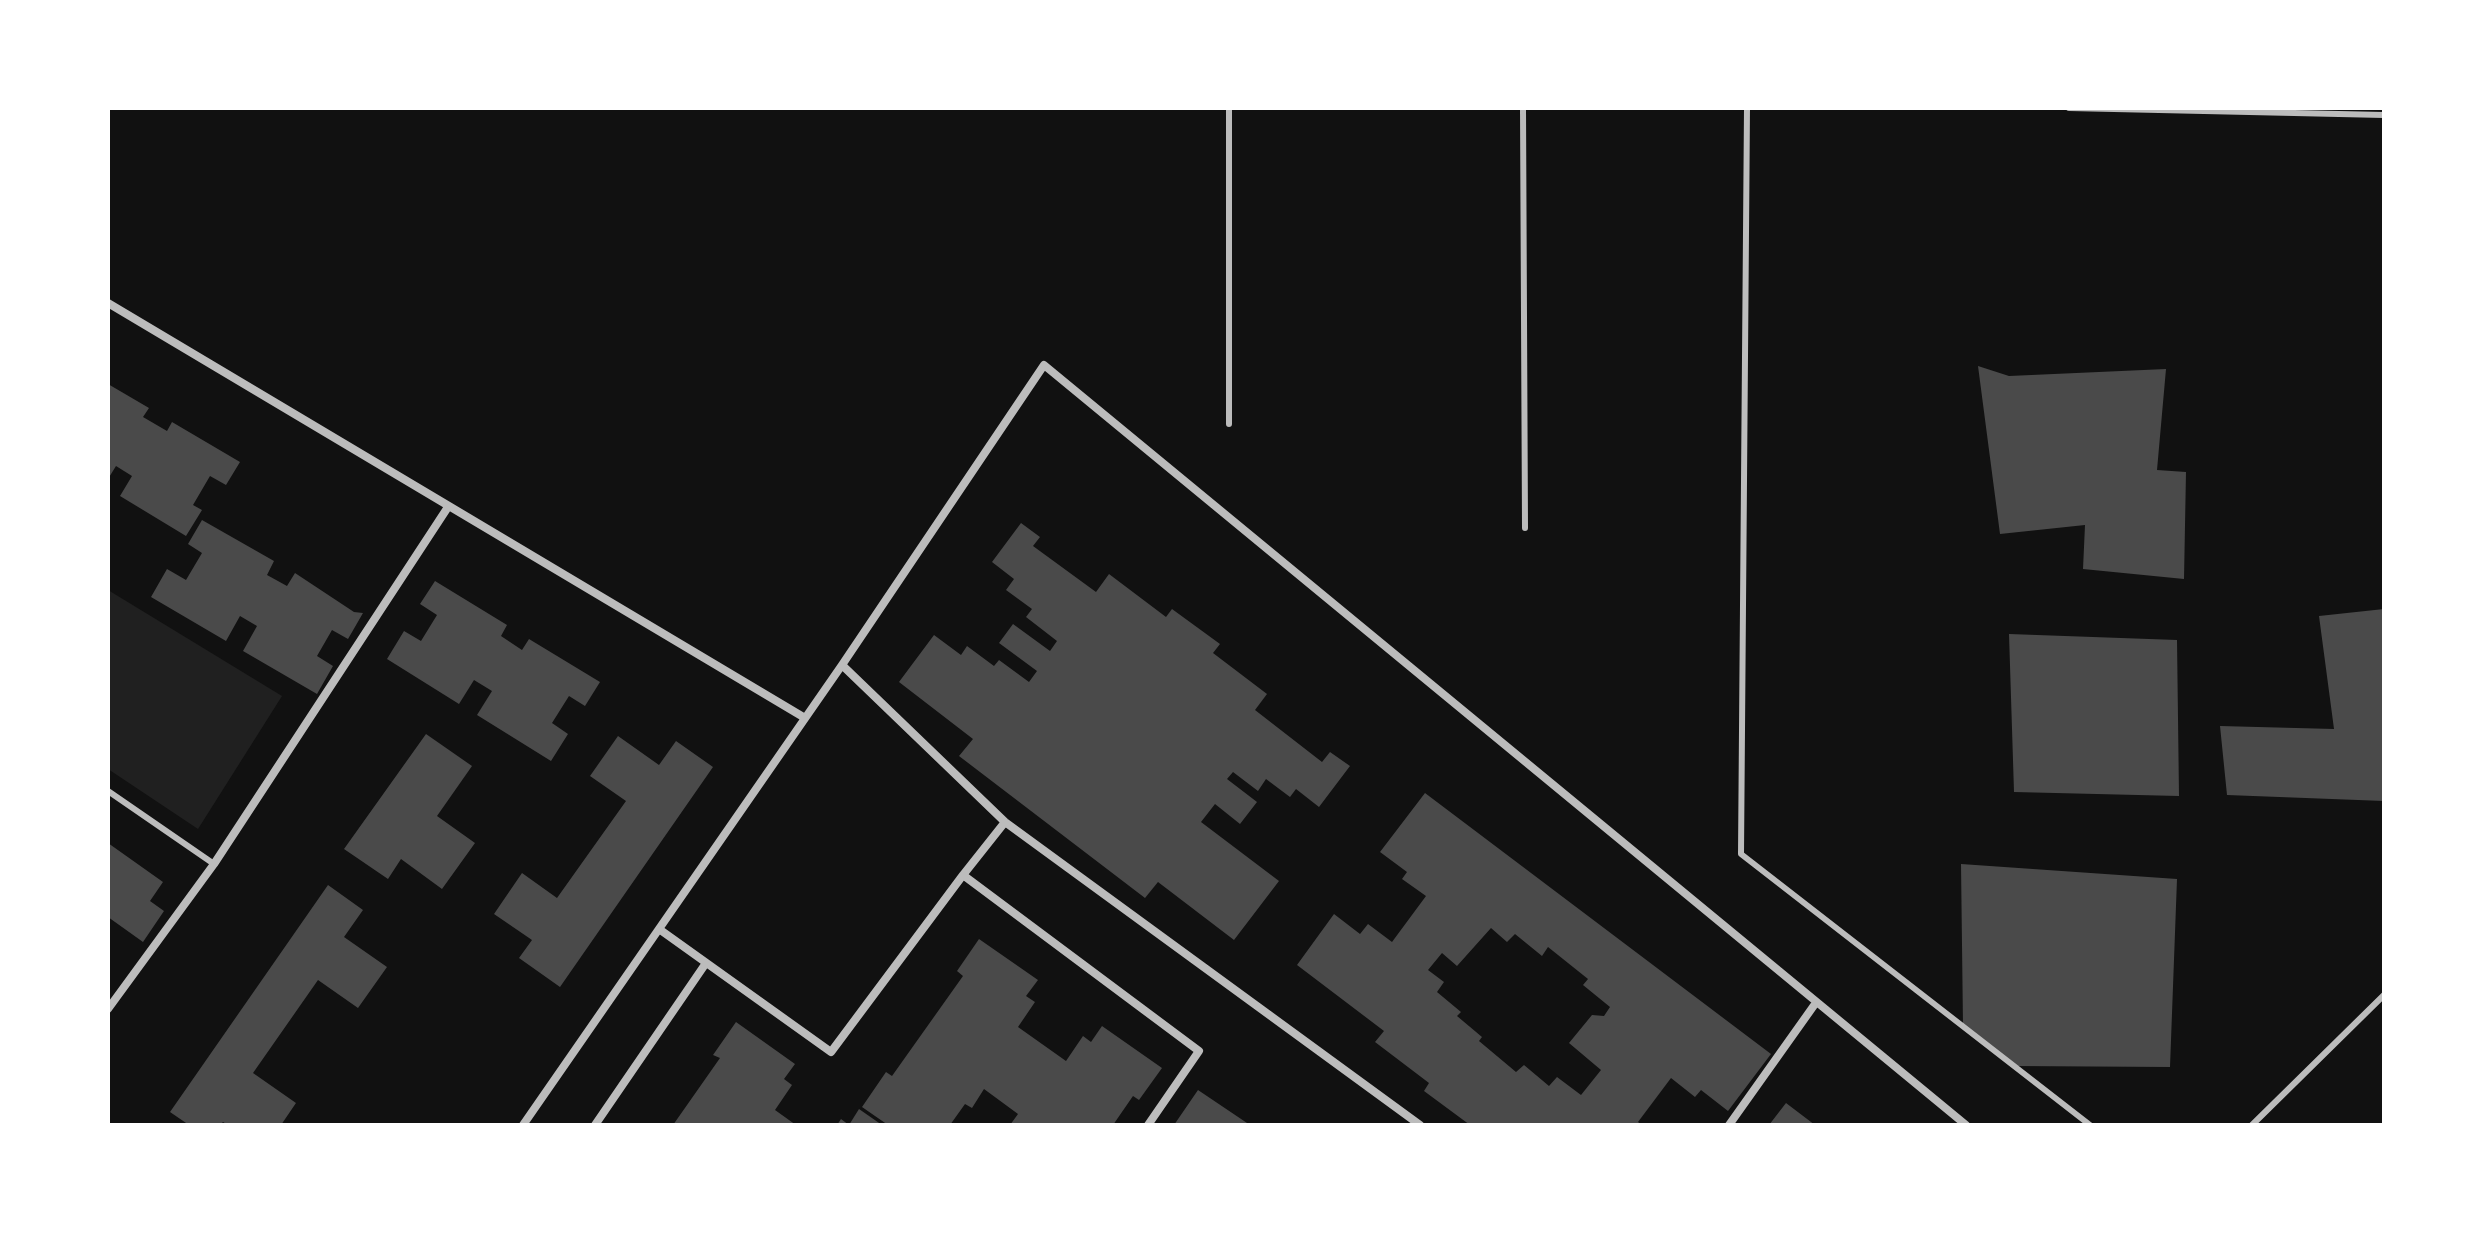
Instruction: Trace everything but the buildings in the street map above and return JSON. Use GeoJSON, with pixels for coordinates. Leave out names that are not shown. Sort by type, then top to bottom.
{"type":"FeatureCollection","features":[{"type":"Feature","properties":{"kind":"street"},"geometry":{"type":"LineString","coordinates":[[108,303],[805,718]]}},
{"type":"Feature","properties":{"kind":"street"},"geometry":{"type":"LineString","coordinates":[[523,1125],[842,665],[1044,365],[1815,1004],[1966,1125]]}},
{"type":"Feature","properties":{"kind":"street"},"geometry":{"type":"LineString","coordinates":[[108,1009],[214,864],[448,507]]}},
{"type":"Feature","properties":{"kind":"street"},"geometry":{"type":"LineString","coordinates":[[842,665],[1005,822],[1420,1125]]}},
{"type":"Feature","properties":{"kind":"street"},"geometry":{"type":"LineString","coordinates":[[659,929],[831,1052],[1005,822]]}},
{"type":"Feature","properties":{"kind":"street"},"geometry":{"type":"LineString","coordinates":[[963,875],[1199,1051],[1148,1125]]}},
{"type":"Feature","properties":{"kind":"street"},"geometry":{"type":"LineString","coordinates":[[595,1125],[706,963]]}},
{"type":"Feature","properties":{"kind":"street"},"geometry":{"type":"LineString","coordinates":[[1729,1125],[1815,1004]]}},
{"type":"Feature","properties":{"kind":"lane"},"geometry":{"type":"LineString","coordinates":[[1229,108],[1229,424]]}},
{"type":"Feature","properties":{"kind":"lane"},"geometry":{"type":"LineString","coordinates":[[1523,108],[1525,528]]}},
{"type":"Feature","properties":{"kind":"lane"},"geometry":{"type":"LineString","coordinates":[[1747,108],[1741,854],[2090,1125]]}},
{"type":"Feature","properties":{"kind":"lane"},"geometry":{"type":"LineString","coordinates":[[2069,108],[2384,115]]}},
{"type":"Feature","properties":{"kind":"lane"},"geometry":{"type":"LineString","coordinates":[[108,791],[214,864]]}},
{"type":"Feature","properties":{"kind":"lane"},"geometry":{"type":"LineString","coordinates":[[2252,1125],[2384,995]]}},
{"type":"Feature","properties":{"kind":"shaded area"},"geometry":{"type":"Polygon","coordinates":[[[108,590],[282,696],[198,829],[108,769],[108,590]]]}}]}
